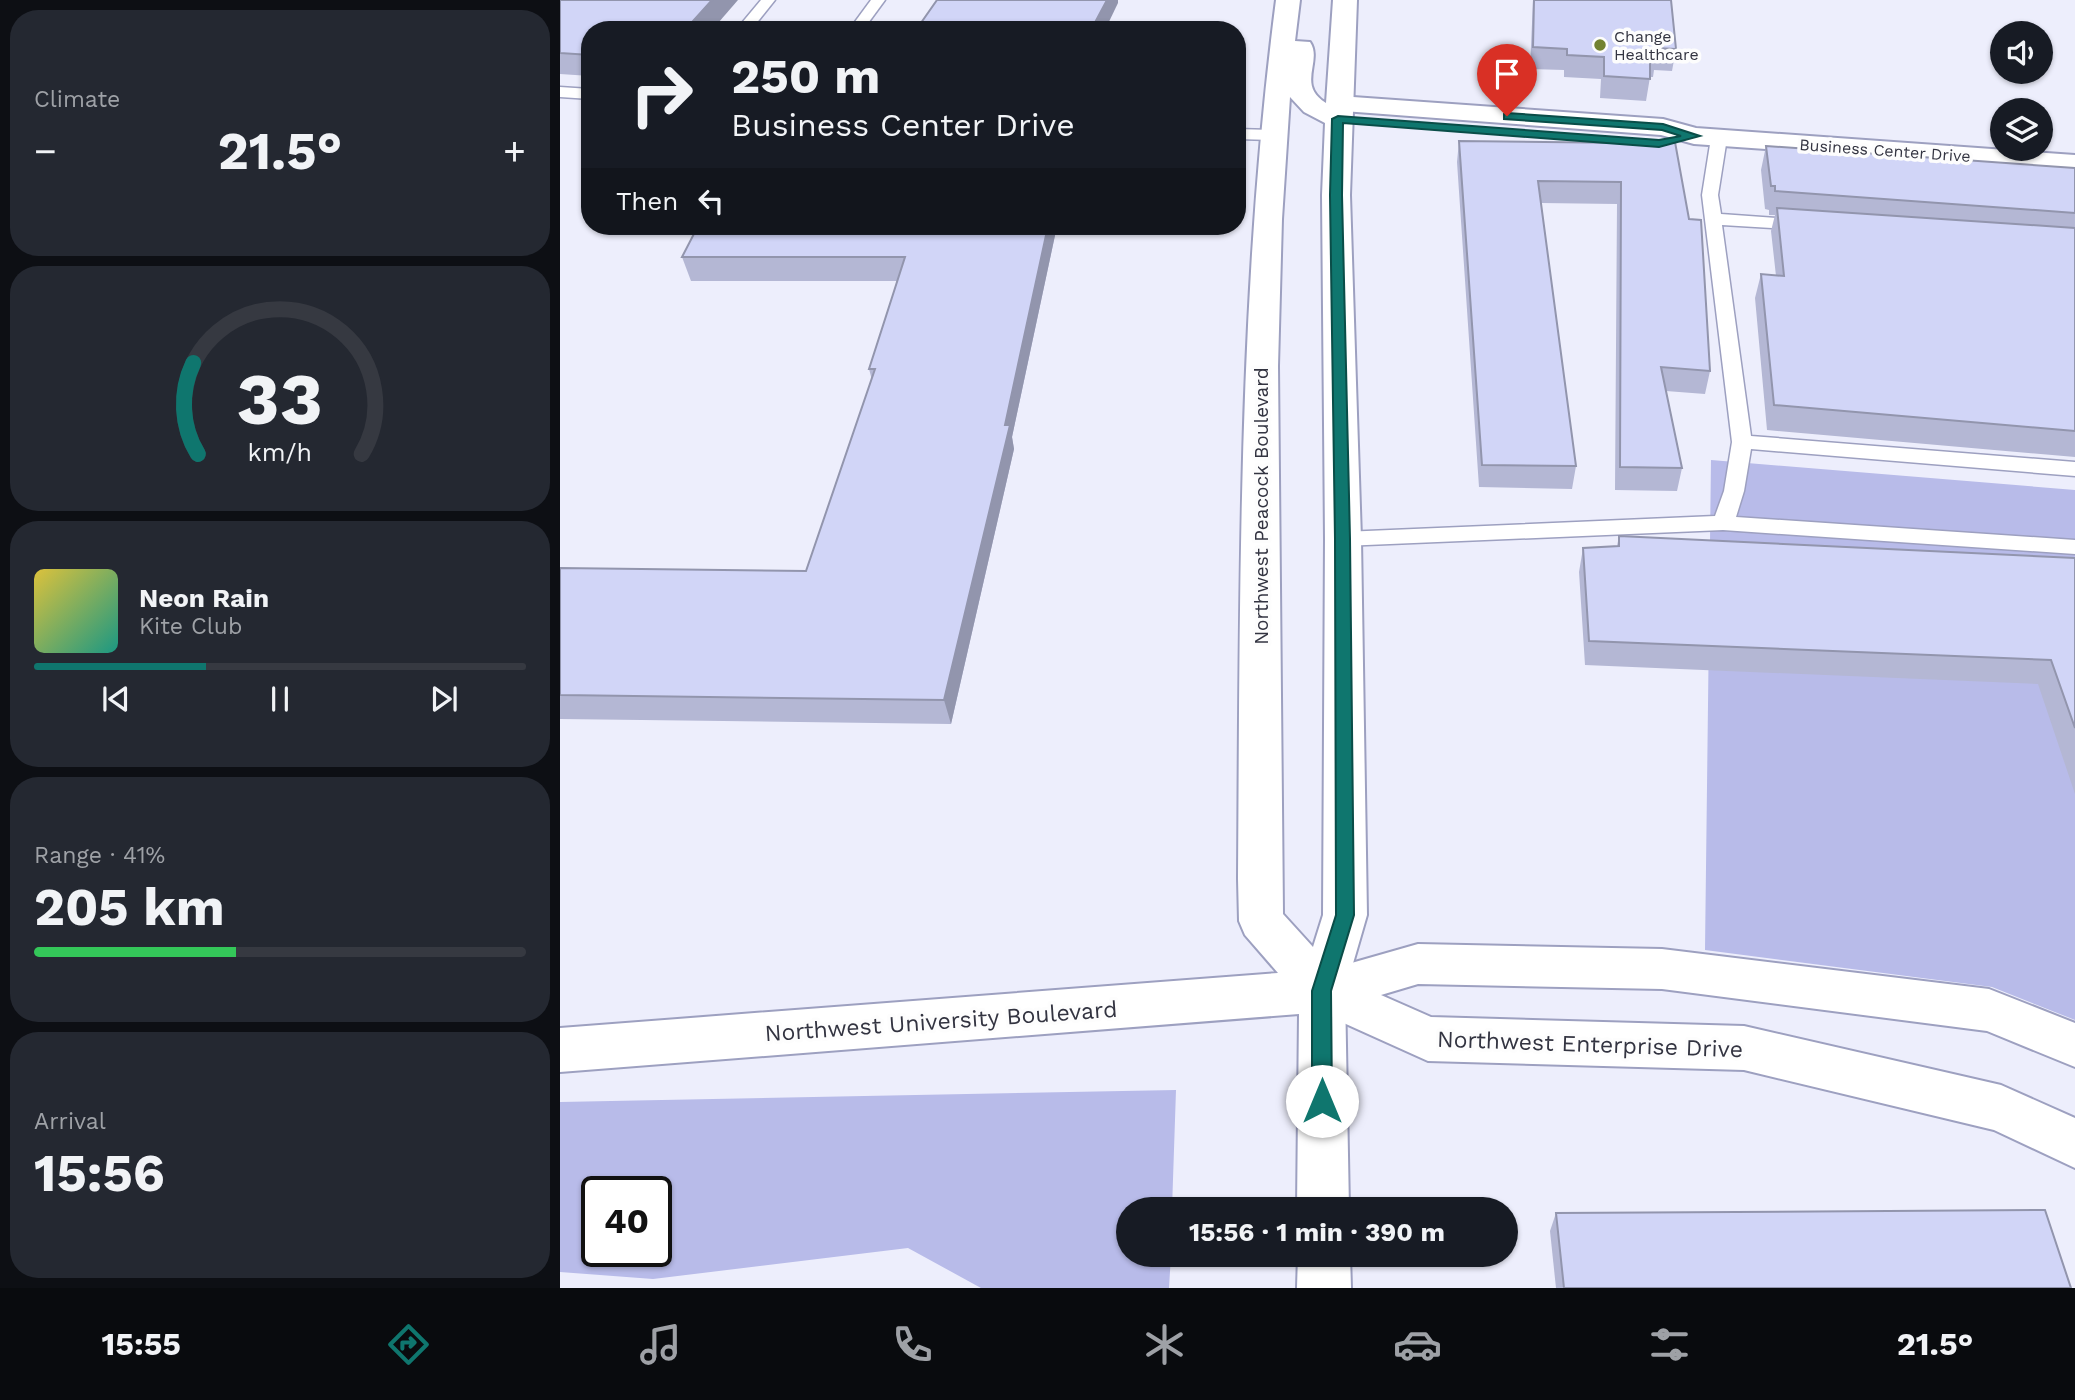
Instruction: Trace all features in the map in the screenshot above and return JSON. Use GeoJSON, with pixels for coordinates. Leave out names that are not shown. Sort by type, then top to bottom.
{"type":"FeatureCollection","features":[{"type":"Feature","properties":{"kind":"street","name":"Northwest Peacock Boulevard"},"geometry":{"type":"LineString","coordinates":[[1288,0],[1273,135],[1260,419],[1261,921],[1322,991]]}},
{"type":"Feature","properties":{"kind":"street"},"geometry":{"type":"LineString","coordinates":[[1306,0],[1298,92],[1310,107],[1338,112]]}},
{"type":"Feature","properties":{"kind":"street"},"geometry":{"type":"LineString","coordinates":[[1323,1197],[1322,991],[1345,915],[1343,539],[1336,195],[1345,0]]}},
{"type":"Feature","properties":{"kind":"street","name":"Business Center Drive"},"geometry":{"type":"LineString","coordinates":[[1338,112],[1659,143],[1707,137],[2075,163]]}},
{"type":"Feature","properties":{"kind":"street"},"geometry":{"type":"LineString","coordinates":[[1322,991],[1418,964],[1662,969],[1989,1010],[2075,1045]]}},
{"type":"Feature","properties":{"kind":"street","name":"Northwest University Boulevard"},"geometry":{"type":"LineString","coordinates":[[560,1050],[1322,991]]}},
{"type":"Feature","properties":{"kind":"street","name":"Northwest Enterprise Drive"},"geometry":{"type":"LineString","coordinates":[[1322,991],[1428,1039],[1744,1048],[2001,1108],[2075,1144]]}},
{"type":"Feature","properties":{"kind":"street"},"geometry":{"type":"LineString","coordinates":[[1324,1267],[1324,1288]]}},
{"type":"Feature","properties":{"kind":"lane"},"geometry":{"type":"LineString","coordinates":[[750,21],[768,0]]}},
{"type":"Feature","properties":{"kind":"lane"},"geometry":{"type":"LineString","coordinates":[[863,21],[878,0]]}},
{"type":"Feature","properties":{"kind":"lane"},"geometry":{"type":"LineString","coordinates":[[560,92],[581,93]]}},
{"type":"Feature","properties":{"kind":"lane"},"geometry":{"type":"LineString","coordinates":[[1246,134],[1273,135]]}},
{"type":"Feature","properties":{"kind":"lane"},"geometry":{"type":"LineString","coordinates":[[1707,137],[1710,195],[1742,442],[1734,491],[1723,523]]}},
{"type":"Feature","properties":{"kind":"lane"},"geometry":{"type":"LineString","coordinates":[[1713,219],[1825,227]]}},
{"type":"Feature","properties":{"kind":"lane"},"geometry":{"type":"LineString","coordinates":[[1742,442],[2075,469]]}},
{"type":"Feature","properties":{"kind":"lane"},"geometry":{"type":"LineString","coordinates":[[1343,539],[1723,523],[2075,547]]}},
{"type":"Feature","properties":{"kind":"shaded area"},"geometry":{"type":"Polygon","coordinates":[[[1711,460],[2075,490],[2075,1020],[1992,987],[1705,950],[1711,460]]]}},
{"type":"Feature","properties":{"kind":"shaded area"},"geometry":{"type":"Polygon","coordinates":[[[1176,1090],[1172,1197],[1116,1197],[1116,1267],[1170,1267],[1169,1288],[981,1288],[908,1248],[653,1279],[560,1272],[560,1102],[1176,1090]]]}},
{"type":"Feature","properties":{"kind":"building"},"geometry":{"type":"Polygon","coordinates":[[[560,0],[712,0],[693,21],[581,21],[581,54],[560,53],[560,0]]]}},
{"type":"Feature","properties":{"kind":"building"},"geometry":{"type":"Polygon","coordinates":[[[937,0],[1107,0],[1096,21],[922,21],[937,0]]]}},
{"type":"Feature","properties":{"kind":"building","name":"Change Healthcare"},"geometry":{"type":"Polygon","coordinates":[[[1534,0],[1671,0],[1676,49],[1656,48],[1657,55],[1650,55],[1650,79],[1604,76],[1604,57],[1567,55],[1567,49],[1533,47],[1534,0]]]}},
{"type":"Feature","properties":{"kind":"building"},"geometry":{"type":"Polygon","coordinates":[[[1627,140],[1675,142],[1689,219],[1701,220],[1710,371],[1661,367],[1682,468],[1620,467],[1621,182],[1538,181],[1576,466],[1482,465],[1459,141],[1627,143],[1627,140]]]}},
{"type":"Feature","properties":{"kind":"building"},"geometry":{"type":"Polygon","coordinates":[[[1766,146],[2075,168],[2075,213],[1775,191],[1775,186],[1771,186],[1766,146]]]}},
{"type":"Feature","properties":{"kind":"building"},"geometry":{"type":"Polygon","coordinates":[[[1777,208],[2075,228],[2075,431],[1774,405],[1761,274],[1784,276],[1777,208]]]}},
{"type":"Feature","properties":{"kind":"building"},"geometry":{"type":"Polygon","coordinates":[[[693,235],[1046,235],[1005,425],[1010,425],[944,700],[560,695],[560,568],[806,571],[875,369],[869,369],[905,257],[682,257],[693,235]]]}},
{"type":"Feature","properties":{"kind":"building"},"geometry":{"type":"Polygon","coordinates":[[[1619,536],[2075,558],[2075,728],[2051,660],[1589,641],[1583,548],[1619,546],[1619,536]]]}},
{"type":"Feature","properties":{"kind":"building"},"geometry":{"type":"Polygon","coordinates":[[[2045,1210],[2071,1288],[1564,1288],[1556,1213],[2045,1210]]]}},
{"type":"Feature","properties":{"kind":"place","name":"Change Healthcare"},"geometry":{"type":"Point","coordinates":[1600,45]}},
{"type":"Feature","properties":{"kind":"route"},"geometry":{"type":"LineString","coordinates":[[1322,1101],[1322,991],[1345,915],[1343,539],[1336,195],[1338,119],[1659,143],[1694,136],[1663,127],[1507,116]]}}]}
